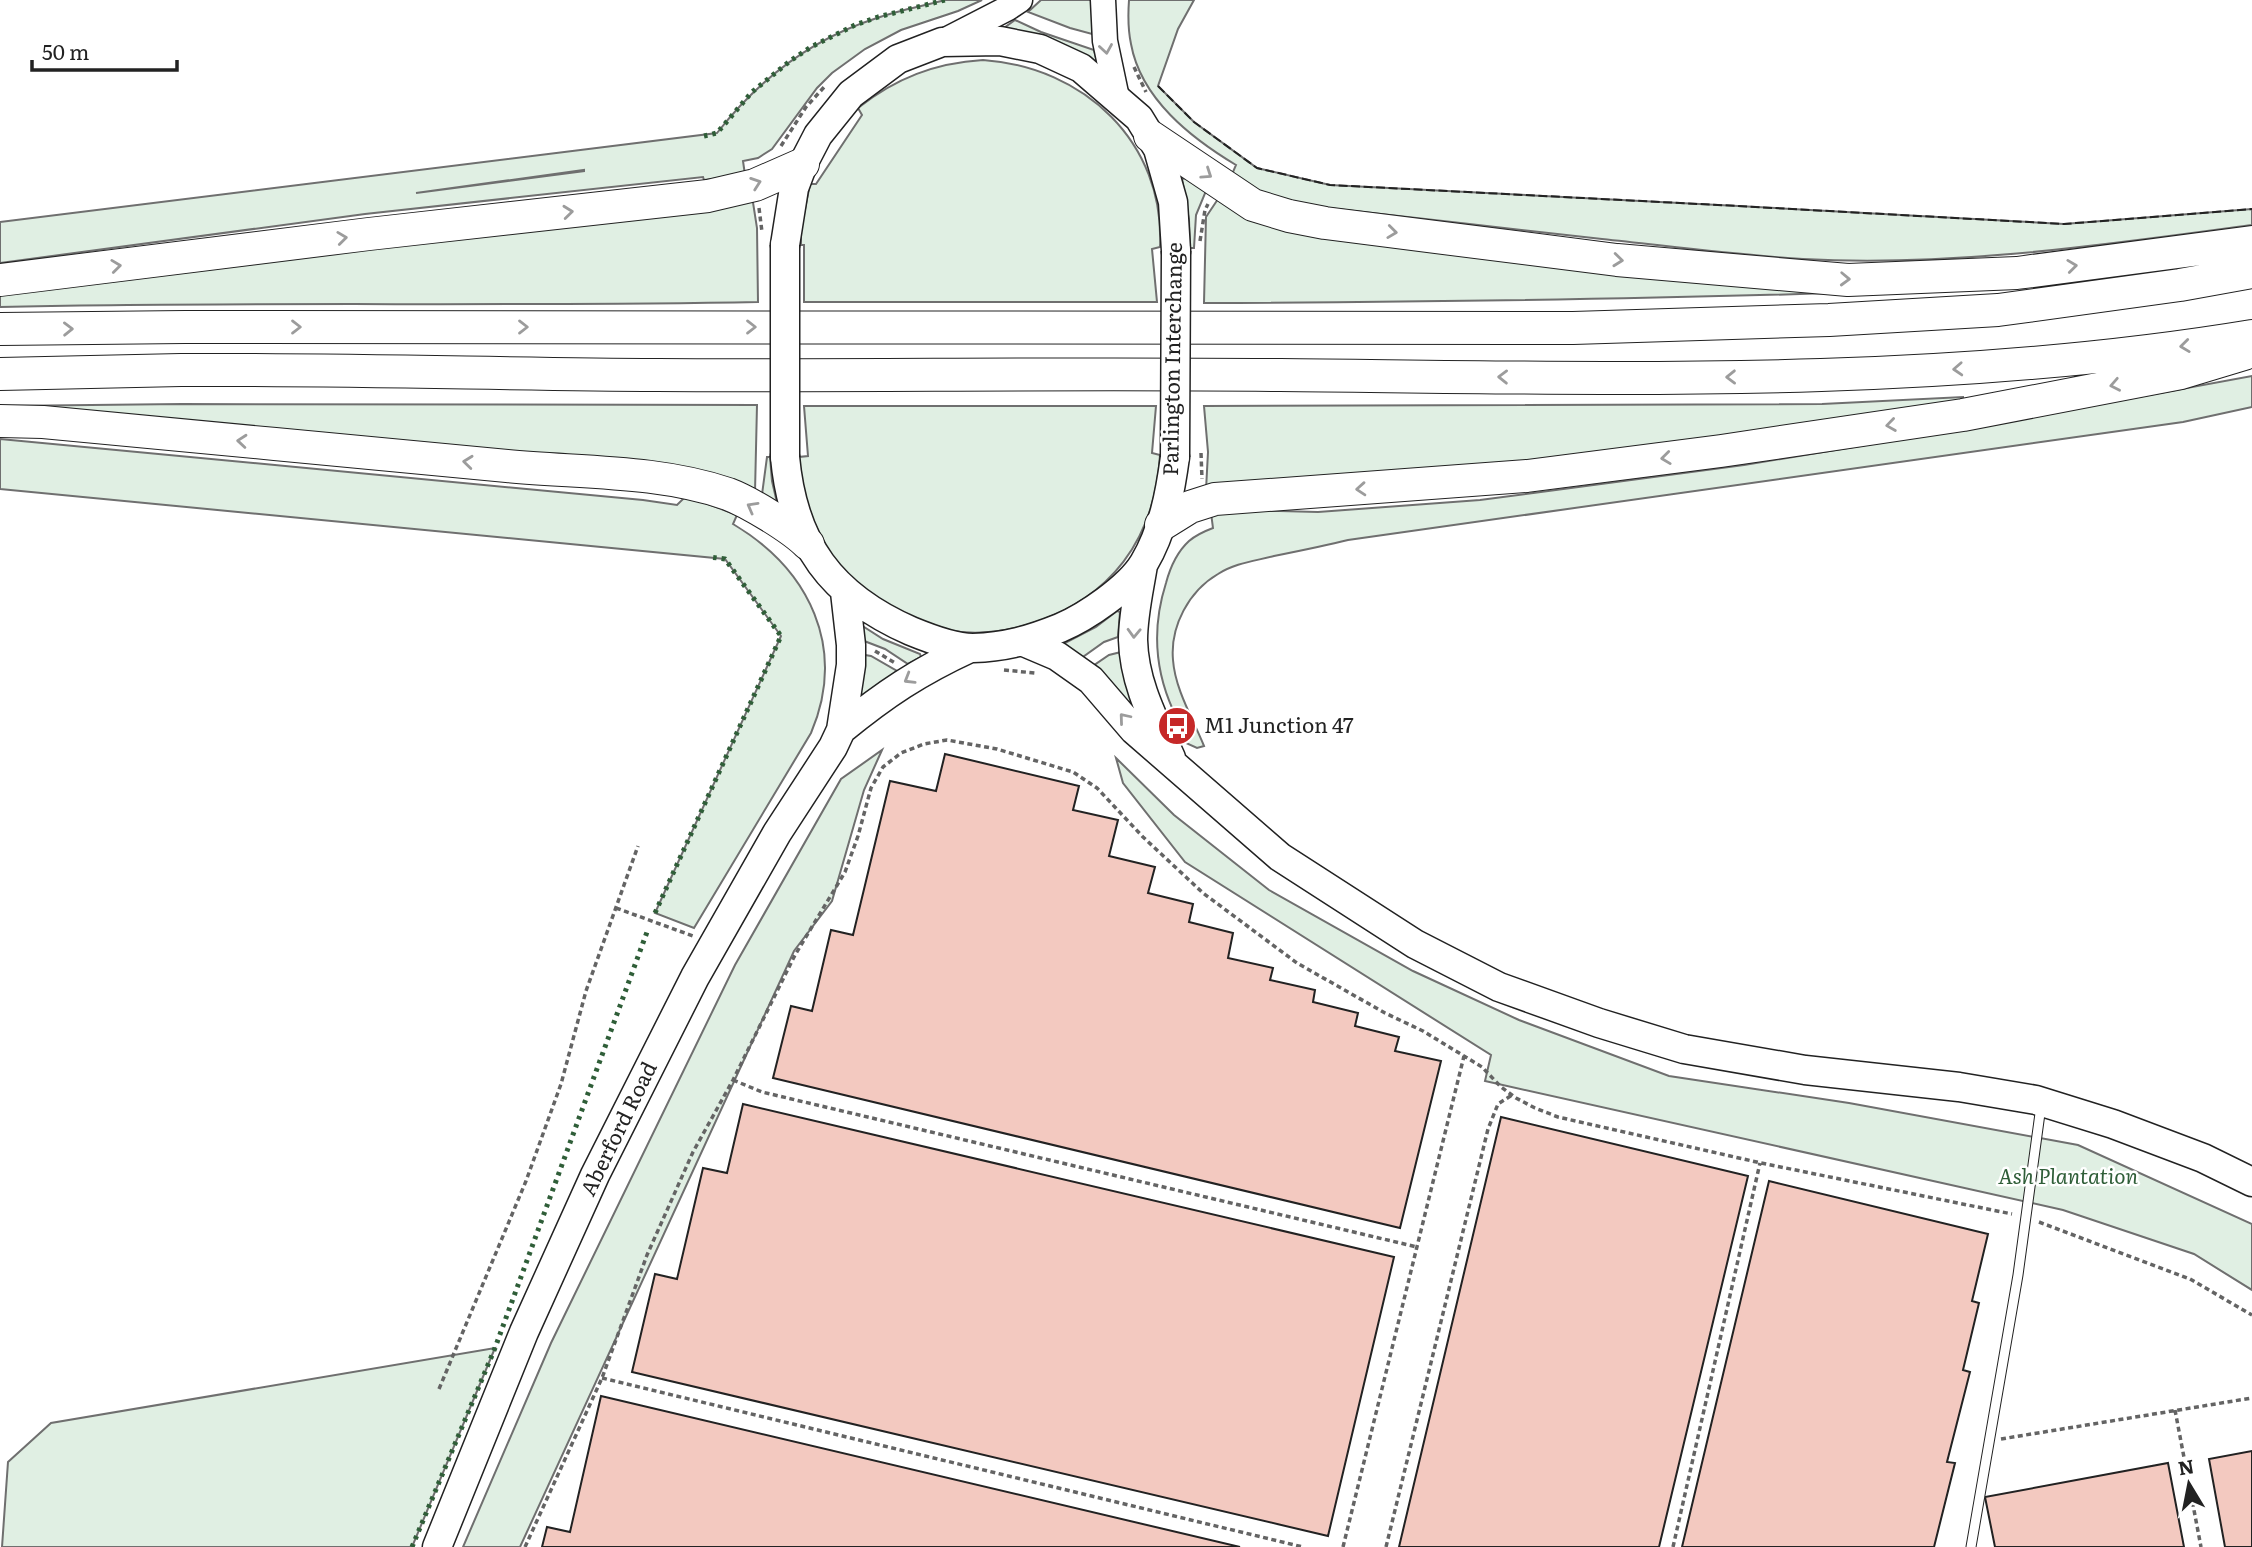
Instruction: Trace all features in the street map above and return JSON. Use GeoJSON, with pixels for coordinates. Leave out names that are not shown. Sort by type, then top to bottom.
{"type":"FeatureCollection","features":[{"type":"Feature","properties":{"kind":"highway"},"geometry":{"type":"LineString","coordinates":[[1150,136],[1254,205],[1289,216],[1325,223],[1617,260],[1848,280],[2017,273],[2252,242]]}},
{"type":"Feature","properties":{"kind":"highway"},"geometry":{"type":"LineString","coordinates":[[0,280],[369,234],[708,196],[755,185],[803,164]]}},
{"type":"Feature","properties":{"kind":"highway"},"geometry":{"type":"LineString","coordinates":[[0,329],[1573,328],[1829,320],[1998,310],[2180,285],[2252,272]]}},
{"type":"Feature","properties":{"kind":"highway"},"geometry":{"type":"LineString","coordinates":[[0,374],[184,370],[643,375],[1562,378],[1836,376],[1999,367],[2192,346],[2252,336]]}},
{"type":"Feature","properties":{"kind":"highway"},"geometry":{"type":"LineString","coordinates":[[1161,525],[1202,502],[1227,497],[1527,476],[1721,451],[1963,415],[2181,373],[2252,351]]}},
{"type":"Feature","properties":{"kind":"highway"},"geometry":{"type":"LineString","coordinates":[[0,421],[43,422],[654,478],[696,485],[730,495],[796,531],[808,544]]}},
{"type":"Feature","properties":{"kind":"main road"},"geometry":{"type":"LineString","coordinates":[[942,41],[1020,0]]}},
{"type":"Feature","properties":{"kind":"main road"},"geometry":{"type":"LineString","coordinates":[[1103,0],[1105,41],[1117,98]]}},
{"type":"Feature","properties":{"kind":"main road","name":"Parlington Interchange"},"geometry":{"type":"LineString","coordinates":[[942,41],[1000,41],[1040,49],[1081,68],[1139,118],[1158,149],[1173,202],[1188,455],[1171,491],[1161,525],[1143,565],[1118,591],[1080,620],[1024,642],[970,648],[925,637],[884,619],[845,592],[824,569],[795,516],[785,457],[785,245],[794,188],[803,164],[818,135],[851,94],[898,59],[942,41]]}},
{"type":"Feature","properties":{"kind":"main road"},"geometry":{"type":"LineString","coordinates":[[1143,565],[1134,622],[1136,667],[1151,713],[1174,764]]}},
{"type":"Feature","properties":{"kind":"main road","name":"Aberford Road"},"geometry":{"type":"LineString","coordinates":[[437,1547],[524,1332],[595,1175],[714,944],[777,833],[833,747],[841,730],[849,686],[851,645],[845,592]]}},
{"type":"Feature","properties":{"kind":"main road"},"geometry":{"type":"LineString","coordinates":[[1024,642],[1057,656],[1086,675],[1134,730],[1280,857],[1415,944],[1499,988],[1684,1049],[1805,1070],[1959,1087],[2042,1103],[2113,1124],[2203,1158],[2252,1182]]}},
{"type":"Feature","properties":{"kind":"main road","name":"Aberford Road"},"geometry":{"type":"LineString","coordinates":[[841,730],[881,697],[911,678],[970,648]]}},
{"type":"Feature","properties":{"kind":"lane"},"geometry":{"type":"LineString","coordinates":[[1970,1547],[2026,1217],[2042,1103]]}},
{"type":"Feature","properties":{"kind":"path"},"geometry":{"type":"LineString","coordinates":[[1188,455],[1202,502]]}},
{"type":"Feature","properties":{"kind":"path"},"geometry":{"type":"LineString","coordinates":[[851,645],[878,652],[900,666],[911,678]]}},
{"type":"Feature","properties":{"kind":"path"},"geometry":{"type":"LineString","coordinates":[[995,671],[1037,673]]}},
{"type":"Feature","properties":{"kind":"path"},"geometry":{"type":"LineString","coordinates":[[525,1547],[602,1378],[647,1255],[693,1152],[733,1080],[795,955],[845,872],[871,788],[883,767],[901,753],[924,744],[947,740],[997,749],[1073,772],[1097,788],[1174,867],[1239,921],[1297,963],[1385,1013],[1423,1031],[1482,1067],[1501,1087],[1535,1108],[1558,1117],[1760,1163],[2026,1217],[2190,1279],[2252,1315]]}},
{"type":"Feature","properties":{"kind":"path"},"geometry":{"type":"LineString","coordinates":[[439,1390],[526,1181],[561,1084],[586,991],[638,846]]}},
{"type":"Feature","properties":{"kind":"path"},"geometry":{"type":"LineString","coordinates":[[616,908],[714,944]]}},
{"type":"Feature","properties":{"kind":"path"},"geometry":{"type":"LineString","coordinates":[[1343,1547],[1464,1056]]}},
{"type":"Feature","properties":{"kind":"path"},"geometry":{"type":"LineString","coordinates":[[733,1080],[762,1092],[1417,1247]]}},
{"type":"Feature","properties":{"kind":"path"},"geometry":{"type":"LineString","coordinates":[[1386,1547],[1488,1129],[1498,1104],[1512,1095]]}},
{"type":"Feature","properties":{"kind":"path"},"geometry":{"type":"LineString","coordinates":[[1673,1547],[1760,1163]]}},
{"type":"Feature","properties":{"kind":"path"},"geometry":{"type":"LineString","coordinates":[[602,1378],[1303,1547]]}},
{"type":"Feature","properties":{"kind":"path"},"geometry":{"type":"LineString","coordinates":[[1989,1441],[2252,1398]]}},
{"type":"Feature","properties":{"kind":"path"},"geometry":{"type":"LineString","coordinates":[[2175,1410],[2201,1547]]}},
{"type":"Feature","properties":{"kind":"green space"},"geometry":{"type":"Polygon","coordinates":[[[945,0],[982,0],[901,30],[865,49],[832,73],[817,88],[772,149],[758,158],[743,161],[745,175],[704,180],[703,177],[365,214],[0,263],[0,222],[717,133],[750,95],[808,49],[853,27],[945,0]],[[584,170],[416,193],[584,171],[584,170]]]}},
{"type":"Feature","properties":{"kind":"green space"},"geometry":{"type":"Polygon","coordinates":[[[1041,0],[1092,0],[1092,34],[1028,12],[1041,0]]]}},
{"type":"Feature","properties":{"kind":"green space"},"geometry":{"type":"Polygon","coordinates":[[[1129,0],[1194,0],[1178,29],[1158,86],[1194,122],[1257,168],[1330,185],[2064,224],[2252,209],[2252,225],[2028,252],[1859,261],[1728,253],[1328,208],[1271,199],[1230,179],[1236,165],[1186,129],[1157,99],[1145,82],[1131,44],[1129,0]]]}},
{"type":"Feature","properties":{"kind":"green space"},"geometry":{"type":"Polygon","coordinates":[[[1015,20],[1094,50],[1097,62],[1094,64],[1004,28],[1015,20]]]}},
{"type":"Feature","properties":{"kind":"green space"},"geometry":{"type":"Polygon","coordinates":[[[983,60],[1020,66],[1054,77],[1085,95],[1111,117],[1133,144],[1149,174],[1158,209],[1160,247],[1152,249],[1157,302],[804,302],[804,245],[801,245],[801,229],[810,184],[816,184],[862,115],[858,108],[887,88],[917,74],[949,65],[983,60]]]}},
{"type":"Feature","properties":{"kind":"green space"},"geometry":{"type":"Polygon","coordinates":[[[1186,178],[1206,191],[1196,215],[1194,248],[1190,248],[1189,220],[1182,179],[1186,178]]]}},
{"type":"Feature","properties":{"kind":"green space"},"geometry":{"type":"Polygon","coordinates":[[[752,196],[757,228],[758,302],[0,307],[0,293],[752,196]]]}},
{"type":"Feature","properties":{"kind":"green space"},"geometry":{"type":"Polygon","coordinates":[[[1218,199],[1920,290],[1562,300],[1204,303],[1206,217],[1218,199]]]}},
{"type":"Feature","properties":{"kind":"green space"},"geometry":{"type":"Polygon","coordinates":[[[2252,376],[2252,407],[2183,422],[1348,540],[1238,565],[1218,574],[1198,590],[1178,622],[1175,635],[1174,671],[1204,746],[1197,748],[1175,738],[1163,717],[1173,710],[1162,679],[1157,647],[1162,599],[1170,572],[1181,550],[1189,541],[1213,528],[1211,513],[1247,510],[1318,512],[1480,500],[1744,465],[1981,426],[2252,376]]]}},
{"type":"Feature","properties":{"kind":"green space"},"geometry":{"type":"Polygon","coordinates":[[[1963,397],[1963,404],[1494,466],[1206,490],[1208,452],[1204,406],[1822,404],[1963,397]]]}},
{"type":"Feature","properties":{"kind":"green space"},"geometry":{"type":"Polygon","coordinates":[[[757,405],[755,492],[0,406],[757,405]]]}},
{"type":"Feature","properties":{"kind":"green space"},"geometry":{"type":"Polygon","coordinates":[[[804,406],[1156,406],[1152,453],[1160,455],[1149,513],[1124,562],[1084,599],[1059,613],[1030,624],[989,632],[961,632],[934,627],[912,619],[867,594],[851,579],[827,548],[811,513],[801,476],[799,457],[808,456],[804,406]]]}},
{"type":"Feature","properties":{"kind":"green space"},"geometry":{"type":"Polygon","coordinates":[[[0,439],[677,505],[684,498],[700,501],[737,515],[733,524],[783,564],[801,588],[814,614],[822,642],[825,671],[821,702],[811,733],[694,928],[655,913],[781,636],[725,559],[0,489],[0,439]]]}},
{"type":"Feature","properties":{"kind":"green space"},"geometry":{"type":"Polygon","coordinates":[[[767,457],[770,457],[778,507],[761,502],[767,457]]]}},
{"type":"Feature","properties":{"kind":"green space"},"geometry":{"type":"Polygon","coordinates":[[[1117,611],[1120,612],[1118,637],[1104,642],[1080,659],[1061,645],[1096,627],[1117,611]]]}},
{"type":"Feature","properties":{"kind":"green space"},"geometry":{"type":"Polygon","coordinates":[[[861,625],[883,639],[920,654],[921,657],[908,664],[885,649],[859,639],[861,625]]]}},
{"type":"Feature","properties":{"kind":"green space"},"geometry":{"type":"Polygon","coordinates":[[[1121,652],[1144,722],[1090,668],[1109,655],[1121,652]]]}},
{"type":"Feature","properties":{"kind":"green space"},"geometry":{"type":"Polygon","coordinates":[[[859,654],[871,656],[897,671],[855,708],[859,654]]]}},
{"type":"Feature","properties":{"kind":"green space"},"geometry":{"type":"Polygon","coordinates":[[[882,750],[864,790],[832,901],[794,951],[520,1547],[463,1547],[551,1343],[735,965],[841,779],[882,750]]]}},
{"type":"Feature","properties":{"kind":"green space","name":"Ash Plantation"},"geometry":{"type":"Polygon","coordinates":[[[1116,758],[1174,815],[1269,890],[1413,971],[1519,1020],[1669,1076],[1849,1103],[2078,1145],[2252,1224],[2252,1290],[2194,1254],[2063,1210],[1485,1081],[1491,1055],[1185,862],[1123,783],[1116,758]]]}},
{"type":"Feature","properties":{"kind":"green space"},"geometry":{"type":"Polygon","coordinates":[[[495,1348],[412,1547],[2,1547],[8,1462],[51,1423],[495,1348]]]}},
{"type":"Feature","properties":{"kind":"building"},"geometry":{"type":"Polygon","coordinates":[[[945,754],[1079,786],[1073,810],[1118,820],[1109,856],[1155,867],[1148,893],[1193,904],[1189,922],[1233,933],[1228,958],[1273,968],[1270,980],[1315,990],[1313,1002],[1358,1013],[1355,1026],[1399,1037],[1395,1051],[1441,1061],[1400,1228],[773,1078],[791,1006],[812,1011],[831,930],[853,935],[890,781],[936,791],[945,754]]]}},
{"type":"Feature","properties":{"kind":"building"},"geometry":{"type":"Polygon","coordinates":[[[743,1104],[1394,1257],[1328,1536],[632,1372],[655,1274],[677,1279],[703,1168],[727,1173],[743,1104]]]}},
{"type":"Feature","properties":{"kind":"building"},"geometry":{"type":"Polygon","coordinates":[[[1501,1117],[1748,1176],[1659,1547],[1399,1547],[1501,1117]]]}},
{"type":"Feature","properties":{"kind":"building"},"geometry":{"type":"Polygon","coordinates":[[[1769,1181],[1988,1234],[1972,1301],[1979,1303],[1963,1370],[1970,1372],[1947,1462],[1955,1463],[1934,1547],[1682,1547],[1769,1181]]]}},
{"type":"Feature","properties":{"kind":"building"},"geometry":{"type":"Polygon","coordinates":[[[601,1396],[1240,1547],[542,1547],[547,1527],[570,1532],[601,1396]]]}},
{"type":"Feature","properties":{"kind":"building"},"geometry":{"type":"Polygon","coordinates":[[[2252,1451],[2252,1547],[2225,1547],[2209,1459],[2252,1451]]]}},
{"type":"Feature","properties":{"kind":"building"},"geometry":{"type":"Polygon","coordinates":[[[2168,1463],[2184,1547],[1995,1547],[1985,1497],[2168,1463]]]}},
{"type":"Feature","properties":{"kind":"hedge"},"geometry":{"type":"LineString","coordinates":[[704,136],[717,133],[752,92],[811,47],[855,25],[945,0]]}},
{"type":"Feature","properties":{"kind":"hedge"},"geometry":{"type":"LineString","coordinates":[[655,913],[781,636],[725,559],[710,557]]}},
{"type":"Feature","properties":{"kind":"hedge"},"geometry":{"type":"LineString","coordinates":[[412,1547],[495,1348],[647,932]]}},
{"type":"Feature","properties":{"kind":"fence"},"geometry":{"type":"LineString","coordinates":[[1158,86],[1194,122],[1257,168],[1330,185],[2064,224],[2252,209]]}},
{"type":"Feature","properties":{"kind":"place","name":"M1 Junction 47"},"geometry":{"type":"Point","coordinates":[1177,726]}}]}
